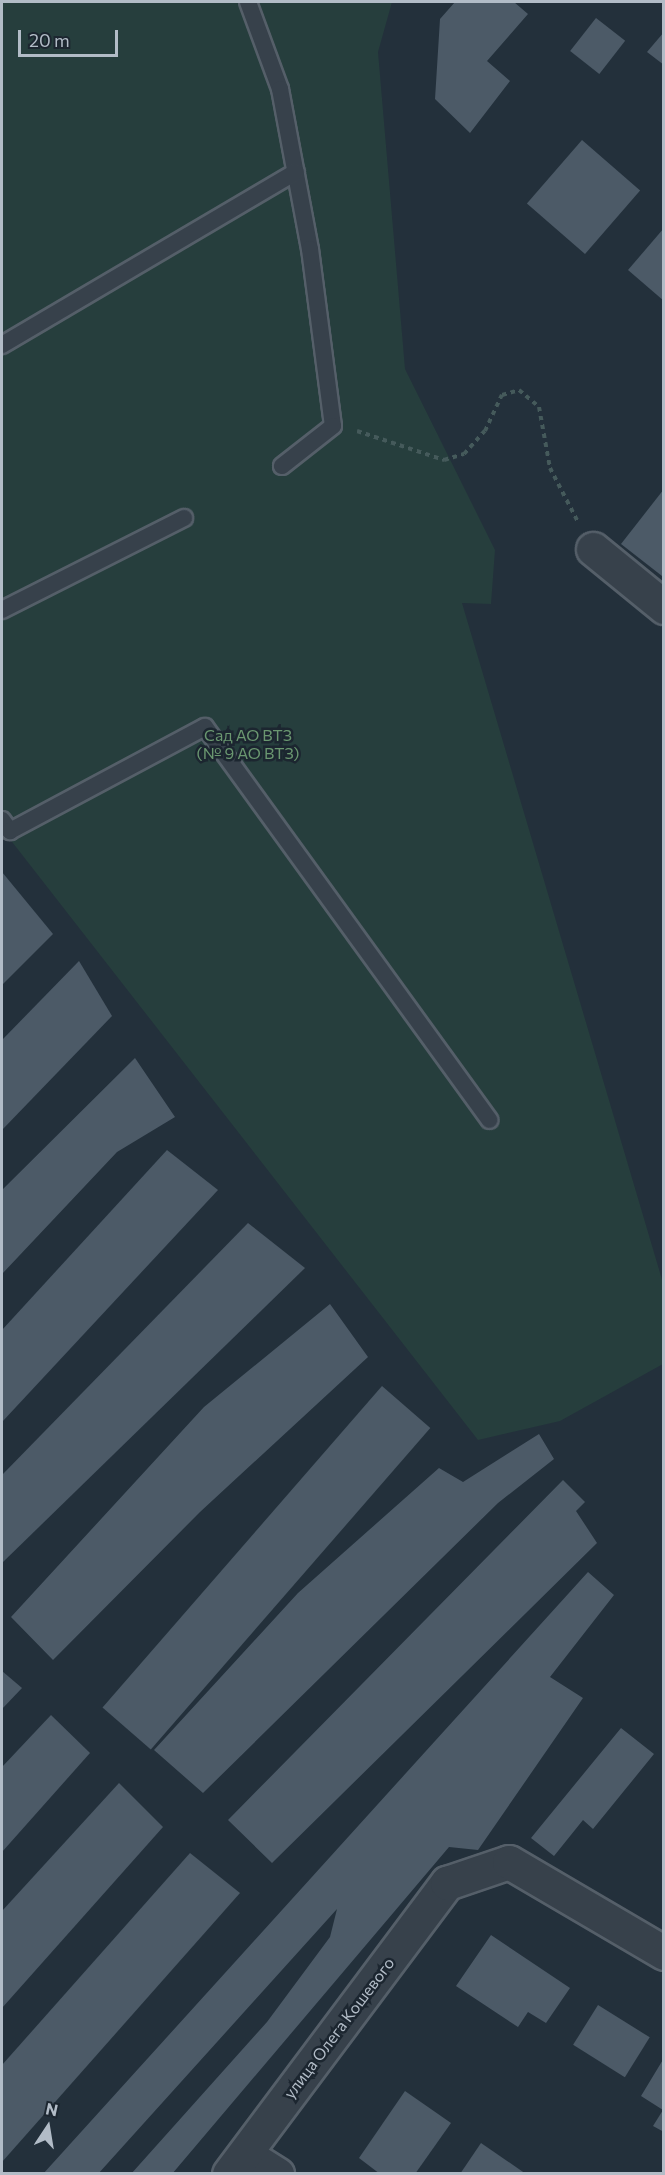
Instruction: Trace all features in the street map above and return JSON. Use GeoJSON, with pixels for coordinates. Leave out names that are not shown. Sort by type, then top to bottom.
{"type":"FeatureCollection","features":[{"type":"Feature","properties":{"kind":"street"},"geometry":{"type":"LineString","coordinates":[[593,549],[663,607]]}},
{"type":"Feature","properties":{"kind":"street","name":"улица Олега Кошевого"},"geometry":{"type":"LineString","coordinates":[[237,2164],[447,1883],[508,1862],[663,1953]]}},
{"type":"Feature","properties":{"kind":"street"},"geometry":{"type":"LineString","coordinates":[[237,2164],[277,2174]]}},
{"type":"Feature","properties":{"kind":"lane"},"geometry":{"type":"LineString","coordinates":[[248,2],[280,89],[296,172],[333,426],[282,466]]}},
{"type":"Feature","properties":{"kind":"lane"},"geometry":{"type":"LineString","coordinates":[[2,345],[296,172]]}},
{"type":"Feature","properties":{"kind":"lane"},"geometry":{"type":"LineString","coordinates":[[2,610],[184,518]]}},
{"type":"Feature","properties":{"kind":"lane"},"geometry":{"type":"LineString","coordinates":[[2,820],[10,831],[205,727],[489,1120]]}},
{"type":"Feature","properties":{"kind":"path"},"geometry":{"type":"LineString","coordinates":[[333,426],[387,437],[444,460],[464,454],[485,431],[502,395],[519,390],[539,407],[550,468],[593,549]]}},
{"type":"Feature","properties":{"kind":"green space","name":"Сад АО ВТЗ (№ 9 АО ВТЗ)"},"geometry":{"type":"Polygon","coordinates":[[[2,2],[392,2],[378,52],[405,369],[495,550],[491,604],[462,603],[663,1283],[663,1364],[560,1421],[478,1440],[2,829],[2,2]]]}},
{"type":"Feature","properties":{"kind":"building"},"geometry":{"type":"Polygon","coordinates":[[[455,2],[514,2],[528,14],[487,61],[510,81],[470,133],[435,99],[440,19],[455,2]]]}},
{"type":"Feature","properties":{"kind":"building"},"geometry":{"type":"Polygon","coordinates":[[[596,18],[625,41],[599,74],[570,51],[596,18]]]}},
{"type":"Feature","properties":{"kind":"building"},"geometry":{"type":"Polygon","coordinates":[[[664,32],[664,65],[647,52],[664,32]]]}},
{"type":"Feature","properties":{"kind":"building"},"geometry":{"type":"Polygon","coordinates":[[[582,140],[640,191],[585,254],[527,203],[582,140]]]}},
{"type":"Feature","properties":{"kind":"building"},"geometry":{"type":"Polygon","coordinates":[[[664,228],[664,301],[628,270],[664,228]]]}},
{"type":"Feature","properties":{"kind":"building"},"geometry":{"type":"Polygon","coordinates":[[[664,489],[664,574],[662,576],[621,544],[664,489]]]}},
{"type":"Feature","properties":{"kind":"building"},"geometry":{"type":"Polygon","coordinates":[[[2,872],[53,934],[2,985],[2,872]]]}},
{"type":"Feature","properties":{"kind":"building"},"geometry":{"type":"Polygon","coordinates":[[[79,961],[112,1016],[2,1130],[2,1040],[79,961]]]}},
{"type":"Feature","properties":{"kind":"building"},"geometry":{"type":"Polygon","coordinates":[[[135,1058],[175,1117],[117,1152],[2,1274],[2,1190],[135,1058]]]}},
{"type":"Feature","properties":{"kind":"building"},"geometry":{"type":"Polygon","coordinates":[[[167,1150],[218,1190],[2,1422],[2,1330],[167,1150]]]}},
{"type":"Feature","properties":{"kind":"building"},"geometry":{"type":"Polygon","coordinates":[[[248,1223],[305,1268],[2,1563],[2,1475],[248,1223]]]}},
{"type":"Feature","properties":{"kind":"building"},"geometry":{"type":"Polygon","coordinates":[[[330,1304],[368,1357],[200,1512],[53,1660],[11,1617],[204,1407],[330,1304]]]}},
{"type":"Feature","properties":{"kind":"building"},"geometry":{"type":"Polygon","coordinates":[[[382,1386],[430,1428],[151,1749],[103,1708],[382,1386]]]}},
{"type":"Feature","properties":{"kind":"building"},"geometry":{"type":"Polygon","coordinates":[[[539,1434],[554,1459],[498,1503],[203,1793],[154,1750],[298,1593],[439,1468],[463,1482],[539,1434]]]}},
{"type":"Feature","properties":{"kind":"building"},"geometry":{"type":"Polygon","coordinates":[[[563,1480],[585,1502],[576,1511],[597,1543],[272,1863],[228,1820],[563,1480]]]}},
{"type":"Feature","properties":{"kind":"building"},"geometry":{"type":"Polygon","coordinates":[[[588,1572],[614,1595],[550,1677],[583,1698],[478,1850],[449,1847],[172,2174],[131,2174],[267,2022],[330,1937],[337,1909],[98,2174],[43,2174],[588,1572]]]}},
{"type":"Feature","properties":{"kind":"building"},"geometry":{"type":"Polygon","coordinates":[[[2,1671],[22,1688],[2,1709],[2,1671]]]}},
{"type":"Feature","properties":{"kind":"building"},"geometry":{"type":"Polygon","coordinates":[[[51,1715],[90,1753],[2,1852],[2,1767],[51,1715]]]}},
{"type":"Feature","properties":{"kind":"building"},"geometry":{"type":"Polygon","coordinates":[[[621,1728],[654,1754],[593,1829],[583,1820],[554,1856],[531,1838],[621,1728]]]}},
{"type":"Feature","properties":{"kind":"building"},"geometry":{"type":"Polygon","coordinates":[[[119,1783],[163,1827],[2,2008],[2,1911],[119,1783]]]}},
{"type":"Feature","properties":{"kind":"building"},"geometry":{"type":"Polygon","coordinates":[[[190,1853],[240,1893],[2,2162],[2,2065],[190,1853]]]}},
{"type":"Feature","properties":{"kind":"building"},"geometry":{"type":"Polygon","coordinates":[[[491,1935],[570,1988],[546,2023],[528,2012],[518,2027],[456,1986],[491,1935]]]}},
{"type":"Feature","properties":{"kind":"building"},"geometry":{"type":"Polygon","coordinates":[[[598,2005],[650,2037],[625,2077],[573,2045],[598,2005]]]}},
{"type":"Feature","properties":{"kind":"building"},"geometry":{"type":"Polygon","coordinates":[[[664,2058],[664,2132],[653,2126],[663,2110],[641,2096],[664,2058]]]}},
{"type":"Feature","properties":{"kind":"building"},"geometry":{"type":"Polygon","coordinates":[[[405,2091],[451,2123],[415,2174],[380,2174],[359,2158],[405,2091]]]}},
{"type":"Feature","properties":{"kind":"building"},"geometry":{"type":"Polygon","coordinates":[[[481,2143],[526,2174],[460,2174],[481,2143]]]}}]}
